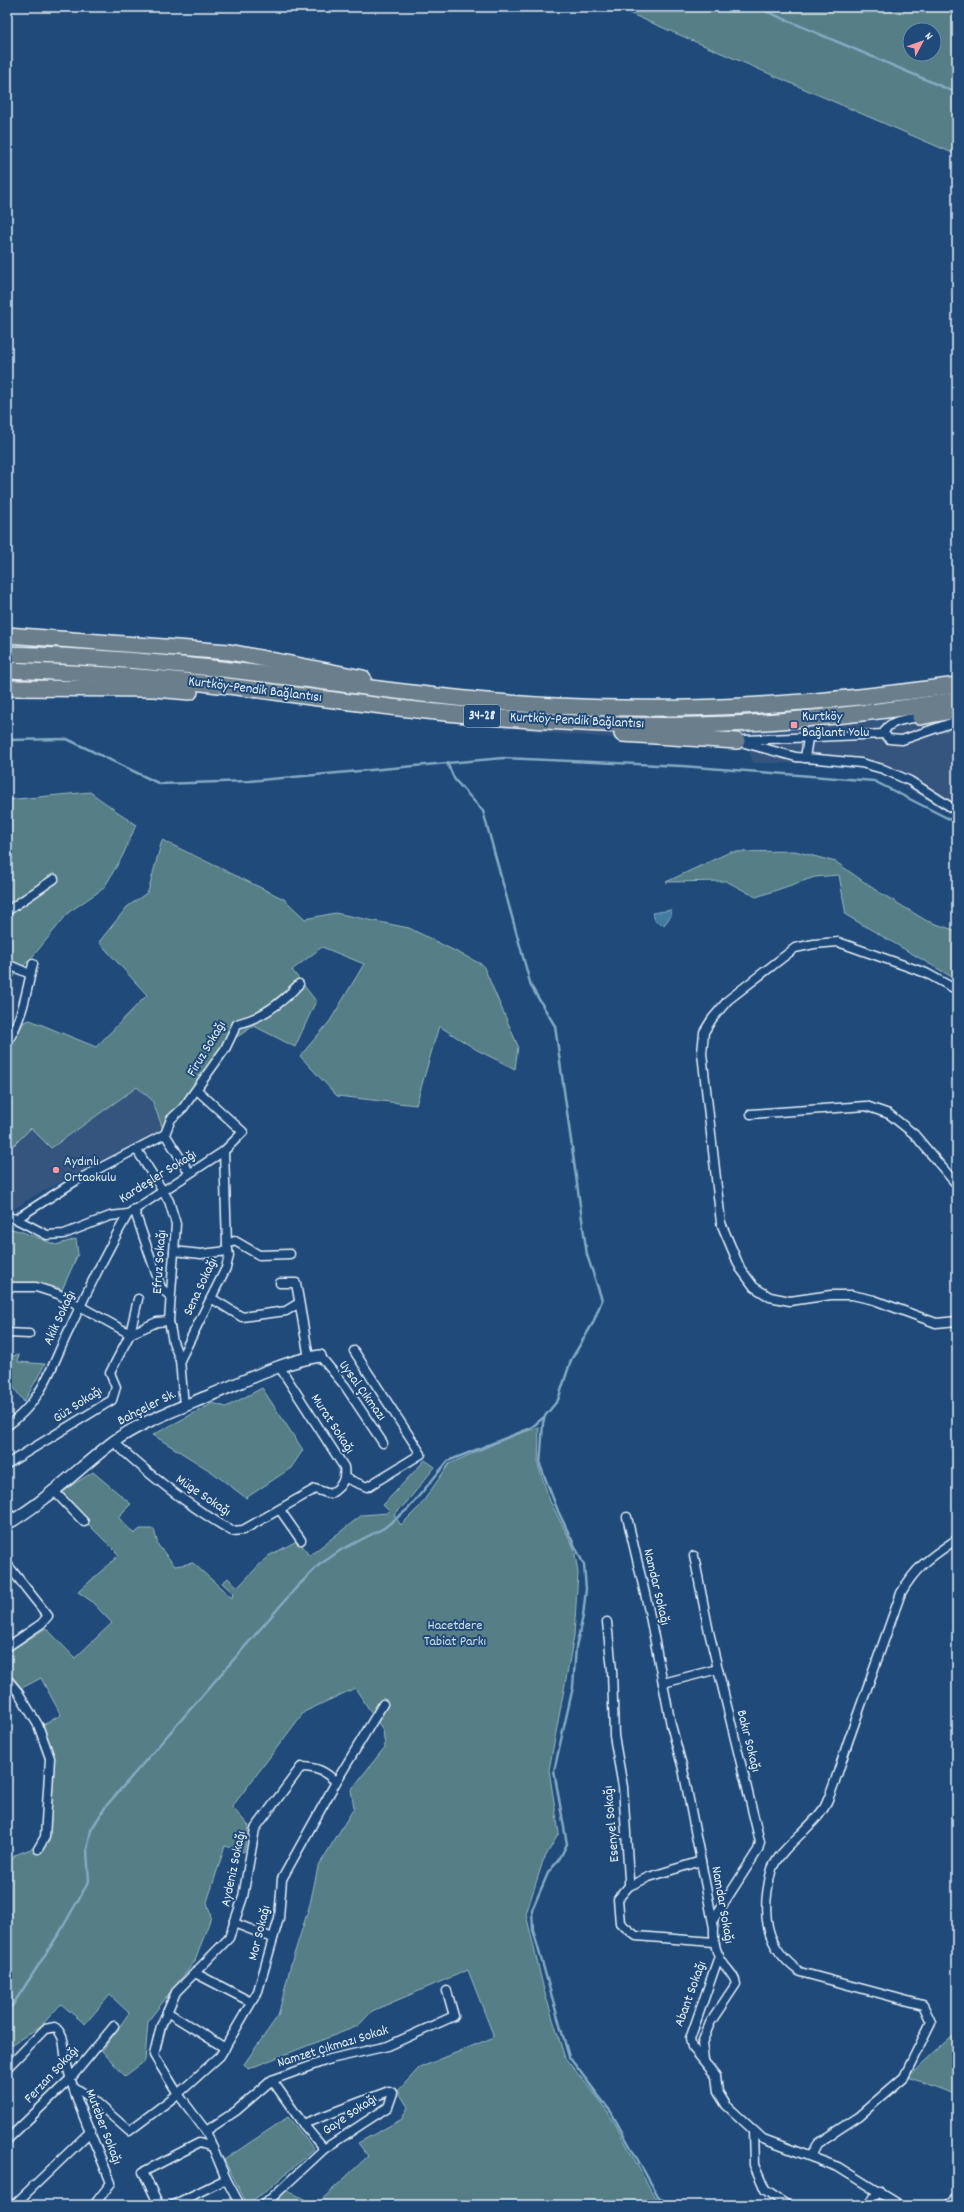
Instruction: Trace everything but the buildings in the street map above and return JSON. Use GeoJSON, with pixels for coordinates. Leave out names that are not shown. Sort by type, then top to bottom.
{"type":"FeatureCollection","features":[{"type":"Feature","properties":{"kind":"highway"},"geometry":{"type":"LineString","coordinates":[[7,629],[76,640]]}},
{"type":"Feature","properties":{"kind":"highway"},"geometry":{"type":"LineString","coordinates":[[7,635],[229,652],[371,679],[444,697]]}},
{"type":"Feature","properties":{"kind":"highway","name":"Kurtköy-Pendik Bağlantısı"},"geometry":{"type":"LineString","coordinates":[[7,654],[162,663],[444,697],[555,706],[711,708],[832,700],[957,685]]}},
{"type":"Feature","properties":{"kind":"highway","name":"Kurtköy-Pendik Bağlantısı"},"geometry":{"type":"LineString","coordinates":[[7,670],[151,678],[438,712],[517,719],[631,725],[720,724],[880,712],[957,700]]}},
{"type":"Feature","properties":{"kind":"highway"},"geometry":{"type":"LineString","coordinates":[[7,688],[154,689],[196,692],[265,691]]}},
{"type":"Feature","properties":{"kind":"highway"},"geometry":{"type":"LineString","coordinates":[[920,717],[957,710]]}},
{"type":"Feature","properties":{"kind":"highway"},"geometry":{"type":"LineString","coordinates":[[517,719],[560,732],[737,741]]}},
{"type":"Feature","properties":{"kind":"street"},"geometry":{"type":"LineString","coordinates":[[884,734],[887,727],[891,724],[920,717]]}},
{"type":"Feature","properties":{"kind":"street"},"geometry":{"type":"LineString","coordinates":[[737,741],[762,738],[808,738],[884,734],[889,739],[902,740],[957,721]]}},
{"type":"Feature","properties":{"kind":"street"},"geometry":{"type":"LineString","coordinates":[[805,758],[808,738]]}},
{"type":"Feature","properties":{"kind":"street"},"geometry":{"type":"LineString","coordinates":[[737,741],[753,744],[775,752],[805,758],[861,763],[883,768],[910,782],[957,811]]}},
{"type":"Feature","properties":{"kind":"street"},"geometry":{"type":"LineString","coordinates":[[7,911],[54,879]]}},
{"type":"Feature","properties":{"kind":"street"},"geometry":{"type":"LineString","coordinates":[[957,990],[926,973],[838,942],[814,944],[795,948],[728,1000],[712,1019],[704,1032],[702,1053],[721,1223],[740,1268],[754,1287],[770,1297],[790,1301],[831,1295],[852,1295],[874,1300],[936,1323],[957,1321]]}},
{"type":"Feature","properties":{"kind":"street"},"geometry":{"type":"LineString","coordinates":[[7,964],[30,974]]}},
{"type":"Feature","properties":{"kind":"street"},"geometry":{"type":"LineString","coordinates":[[8,1039],[24,1006],[33,964]]}},
{"type":"Feature","properties":{"kind":"street","name":"Firuz Sokağı"},"geometry":{"type":"LineString","coordinates":[[165,1134],[170,1119],[183,1108],[197,1090],[225,1049],[237,1024],[249,1021],[284,1001],[299,984]]}},
{"type":"Feature","properties":{"kind":"street","name":"Kardeşler Sokağı"},"geometry":{"type":"LineString","coordinates":[[16,1219],[47,1235],[64,1234],[110,1216],[131,1212],[224,1150],[243,1132],[197,1090]]}},
{"type":"Feature","properties":{"kind":"street"},"geometry":{"type":"LineString","coordinates":[[751,1114],[866,1106],[878,1110],[889,1114],[914,1134],[957,1185]]}},
{"type":"Feature","properties":{"kind":"street"},"geometry":{"type":"LineString","coordinates":[[7,1217],[16,1219],[78,1180],[165,1134],[189,1172]]}},
{"type":"Feature","properties":{"kind":"street","name":"Efruz Sokağı"},"geometry":{"type":"LineString","coordinates":[[137,1150],[168,1201],[176,1224],[169,1321],[173,1342],[180,1360]]}},
{"type":"Feature","properties":{"kind":"street","name":"Sena Sokağı"},"geometry":{"type":"LineString","coordinates":[[180,1360],[194,1337],[226,1268],[229,1256],[227,1247],[224,1150]]}},
{"type":"Feature","properties":{"kind":"street"},"geometry":{"type":"LineString","coordinates":[[131,1212],[161,1288],[170,1296]]}},
{"type":"Feature","properties":{"kind":"street","name":"Akik Sokağı"},"geometry":{"type":"LineString","coordinates":[[7,1426],[23,1415],[49,1376],[80,1306],[109,1247],[131,1212]]}},
{"type":"Feature","properties":{"kind":"street"},"geometry":{"type":"LineString","coordinates":[[174,1251],[201,1254],[227,1247],[236,1241],[259,1255],[290,1254]]}},
{"type":"Feature","properties":{"kind":"street"},"geometry":{"type":"LineString","coordinates":[[280,1283],[296,1283],[299,1303],[314,1357]]}},
{"type":"Feature","properties":{"kind":"street"},"geometry":{"type":"LineString","coordinates":[[7,1287],[36,1287],[58,1294],[130,1334],[157,1322],[169,1321]]}},
{"type":"Feature","properties":{"kind":"street"},"geometry":{"type":"LineString","coordinates":[[211,1298],[242,1317],[286,1311],[299,1303]]}},
{"type":"Feature","properties":{"kind":"street","name":"Güz Sokağı"},"geometry":{"type":"LineString","coordinates":[[7,1464],[112,1400],[116,1387],[110,1373],[130,1334],[138,1299]]}},
{"type":"Feature","properties":{"kind":"street"},"geometry":{"type":"LineString","coordinates":[[7,1333],[29,1334]]}},
{"type":"Feature","properties":{"kind":"street"},"geometry":{"type":"LineString","coordinates":[[345,1478],[367,1487],[422,1454],[354,1351]]}},
{"type":"Feature","properties":{"kind":"street","name":"Bahçeler Sk."},"geometry":{"type":"LineString","coordinates":[[11,1522],[114,1442],[184,1406],[242,1380],[278,1366],[314,1357]]}},
{"type":"Feature","properties":{"kind":"street","name":"Uysal Çıkmazı"},"geometry":{"type":"LineString","coordinates":[[314,1357],[345,1386],[383,1442]]}},
{"type":"Feature","properties":{"kind":"street"},"geometry":{"type":"LineString","coordinates":[[180,1360],[184,1406]]}},
{"type":"Feature","properties":{"kind":"street","name":"Murat Sokağı"},"geometry":{"type":"LineString","coordinates":[[278,1366],[344,1467],[345,1478],[339,1489],[330,1494]]}},
{"type":"Feature","properties":{"kind":"street","name":"Müge Sokağı"},"geometry":{"type":"LineString","coordinates":[[114,1442],[163,1485],[232,1531],[243,1530],[315,1489],[330,1494]]}},
{"type":"Feature","properties":{"kind":"street"},"geometry":{"type":"LineString","coordinates":[[53,1490],[84,1522]]}},
{"type":"Feature","properties":{"kind":"street"},"geometry":{"type":"LineString","coordinates":[[280,1510],[301,1540]]}},
{"type":"Feature","properties":{"kind":"street"},"geometry":{"type":"LineString","coordinates":[[7,1511],[11,1522]]}},
{"type":"Feature","properties":{"kind":"street","name":"Namdar Sokağı"},"geometry":{"type":"LineString","coordinates":[[627,1517],[671,1725],[683,1769],[713,1920],[713,1942],[718,1956],[735,1978],[736,1984],[710,2023],[702,2043],[704,2060]]}},
{"type":"Feature","properties":{"kind":"street"},"geometry":{"type":"LineString","coordinates":[[811,2156],[818,2143],[859,2116],[904,2077],[932,2022],[923,2005],[800,1972],[784,1960],[774,1945],[768,1928],[768,1894],[772,1870],[786,1849],[825,1806],[901,1593],[911,1575],[921,1564],[957,1539]]}},
{"type":"Feature","properties":{"kind":"street","name":"Bakır Sokağı"},"geometry":{"type":"LineString","coordinates":[[694,1556],[718,1669],[760,1842],[756,1854],[713,1920]]}},
{"type":"Feature","properties":{"kind":"street"},"geometry":{"type":"LineString","coordinates":[[7,1564],[48,1616],[41,1624],[7,1647]]}},
{"type":"Feature","properties":{"kind":"street","name":"Esenyel Sokağı"},"geometry":{"type":"LineString","coordinates":[[607,1622],[612,1670],[614,1736],[623,1787],[629,1886]]}},
{"type":"Feature","properties":{"kind":"street"},"geometry":{"type":"LineString","coordinates":[[663,1683],[718,1669]]}},
{"type":"Feature","properties":{"kind":"street"},"geometry":{"type":"LineString","coordinates":[[7,1679],[18,1692],[38,1725],[50,1758],[45,1837],[38,1849]]}},
{"type":"Feature","properties":{"kind":"street","name":"Mor Sokağı"},"geometry":{"type":"LineString","coordinates":[[73,2086],[94,2100],[129,2131],[178,2094],[220,2056],[258,1991],[279,1918],[282,1879],[336,1782],[383,1704]]}},
{"type":"Feature","properties":{"kind":"street","name":"Aydeniz Sokağı"},"geometry":{"type":"LineString","coordinates":[[240,2205],[226,2179],[206,2131],[178,2094],[154,2055],[161,2026],[176,1992],[229,1938],[244,1896],[255,1829],[301,1767],[313,1767],[326,1772],[336,1782]]}},
{"type":"Feature","properties":{"kind":"street"},"geometry":{"type":"LineString","coordinates":[[701,1861],[649,1877],[629,1886],[618,1899],[620,1923],[636,1936],[713,1942]]}},
{"type":"Feature","properties":{"kind":"street"},"geometry":{"type":"LineString","coordinates":[[234,1923],[273,1938]]}},
{"type":"Feature","properties":{"kind":"street","name":"Abant Sokağı"},"geometry":{"type":"LineString","coordinates":[[704,2060],[692,2047],[690,2039],[718,1956]]}},
{"type":"Feature","properties":{"kind":"street"},"geometry":{"type":"LineString","coordinates":[[195,1973],[251,2002]]}},
{"type":"Feature","properties":{"kind":"street","name":"Namzet Çıkmazı Sokak"},"geometry":{"type":"LineString","coordinates":[[206,2131],[236,2111],[272,2080],[330,2059],[388,2046],[454,2016],[447,1991]]}},
{"type":"Feature","properties":{"kind":"street"},"geometry":{"type":"LineString","coordinates":[[167,2012],[225,2048]]}},
{"type":"Feature","properties":{"kind":"street","name":"Ferzan Sokağı"},"geometry":{"type":"LineString","coordinates":[[7,2140],[71,2078],[114,2026]]}},
{"type":"Feature","properties":{"kind":"street","name":"Muteber Sokağı"},"geometry":{"type":"LineString","coordinates":[[7,2068],[45,2029],[55,2027],[62,2033],[73,2086],[111,2183],[94,2205]]}},
{"type":"Feature","properties":{"kind":"street"},"geometry":{"type":"LineString","coordinates":[[704,2060],[716,2076],[718,2092],[726,2105],[753,2131],[763,2138],[838,2167],[879,2191],[899,2205]]}},
{"type":"Feature","properties":{"kind":"street"},"geometry":{"type":"LineString","coordinates":[[272,2080],[303,2124],[324,2148]]}},
{"type":"Feature","properties":{"kind":"street","name":"Gaye Sokağı"},"geometry":{"type":"LineString","coordinates":[[264,2205],[324,2148],[388,2107],[393,2093],[388,2091],[303,2124]]}},
{"type":"Feature","properties":{"kind":"street"},"geometry":{"type":"LineString","coordinates":[[14,2205],[91,2131]]}},
{"type":"Feature","properties":{"kind":"street"},"geometry":{"type":"LineString","coordinates":[[753,2131],[754,2165],[765,2190],[787,2205]]}},
{"type":"Feature","properties":{"kind":"street"},"geometry":{"type":"LineString","coordinates":[[159,2205],[143,2172],[199,2143],[213,2147]]}},
{"type":"Feature","properties":{"kind":"street"},"geometry":{"type":"LineString","coordinates":[[173,2205],[226,2179]]}},
{"type":"Feature","properties":{"kind":"street"},"geometry":{"type":"LineString","coordinates":[[868,2205],[879,2191]]}},
{"type":"Feature","properties":{"kind":"street"},"geometry":{"type":"LineString","coordinates":[[950,2205],[957,2198]]}},
{"type":"Feature","properties":{"kind":"shaded area"},"geometry":{"type":"Polygon","coordinates":[[[957,708],[957,818],[884,774],[867,767],[842,764],[753,763],[748,747],[557,734],[497,726],[568,731],[726,734],[879,721],[957,708]]]}},
{"type":"Feature","properties":{"kind":"shaded area"},"geometry":{"type":"Polygon","coordinates":[[[671,910],[671,916],[664,925],[656,922],[652,913],[671,910]]]}},
{"type":"Feature","properties":{"kind":"shaded area","name":"Aydınlı Ortaokulu"},"geometry":{"type":"Polygon","coordinates":[[[137,1087],[152,1100],[163,1129],[34,1196],[12,1210],[7,1210],[7,1144],[14,1145],[31,1128],[51,1148],[137,1087]]]}},
{"type":"Feature","properties":{"kind":"green space"},"geometry":{"type":"Polygon","coordinates":[[[615,7],[957,7],[957,155],[615,7]]]}},
{"type":"Feature","properties":{"kind":"green space"},"geometry":{"type":"Polygon","coordinates":[[[90,792],[136,825],[123,855],[104,888],[69,912],[34,955],[7,984],[7,800],[90,792]]]}},
{"type":"Feature","properties":{"kind":"green space"},"geometry":{"type":"Polygon","coordinates":[[[162,840],[284,899],[305,919],[335,913],[409,928],[483,965],[518,1046],[515,1069],[477,1050],[439,1026],[416,1105],[337,1096],[300,1056],[330,1021],[364,964],[322,947],[292,970],[316,1001],[295,1047],[254,1026],[221,1047],[163,1129],[152,1100],[137,1087],[51,1148],[31,1128],[14,1145],[7,1144],[7,1052],[24,1022],[30,1020],[96,1047],[147,995],[99,942],[127,907],[148,892],[162,840]]]}},
{"type":"Feature","properties":{"kind":"green space"},"geometry":{"type":"Polygon","coordinates":[[[795,851],[836,862],[874,889],[927,921],[957,931],[957,980],[846,915],[839,875],[815,877],[756,897],[726,881],[666,882],[730,852],[795,851]]]}},
{"type":"Feature","properties":{"kind":"green space"},"geometry":{"type":"Polygon","coordinates":[[[7,1228],[20,1231],[56,1245],[76,1239],[78,1254],[62,1290],[57,1287],[7,1283],[7,1228]]]}},
{"type":"Feature","properties":{"kind":"green space"},"geometry":{"type":"Polygon","coordinates":[[[19,1355],[18,1362],[45,1364],[24,1402],[7,1378],[7,1356],[19,1355]]]}},
{"type":"Feature","properties":{"kind":"green space"},"geometry":{"type":"Polygon","coordinates":[[[262,1388],[303,1450],[291,1468],[246,1498],[212,1472],[153,1435],[213,1403],[226,1407],[262,1388]]]}},
{"type":"Feature","properties":{"kind":"green space","name":"Hacetdere Tabiat Parkı"},"geometry":{"type":"Polygon","coordinates":[[[539,1427],[538,1465],[550,1501],[574,1548],[578,1573],[574,1636],[549,1770],[559,1833],[543,1861],[526,1914],[544,1990],[565,2058],[598,2098],[616,2125],[654,2196],[664,2205],[316,2205],[368,2156],[358,2143],[402,2119],[408,2107],[398,2091],[419,2068],[494,2037],[468,1970],[372,2011],[358,2026],[248,2069],[244,2064],[278,2016],[291,1964],[310,1904],[318,1867],[354,1808],[351,1790],[385,1747],[383,1730],[355,1688],[304,1712],[232,1807],[249,1826],[244,1852],[225,1846],[207,1902],[211,1917],[195,1961],[148,2021],[145,2061],[125,2076],[102,2051],[129,2013],[110,1995],[85,2024],[61,2004],[42,2025],[7,2048],[7,1868],[15,1855],[49,1842],[53,1759],[39,1727],[61,1715],[41,1678],[22,1688],[7,1670],[7,1653],[46,1628],[75,1658],[112,1623],[91,1601],[78,1592],[119,1555],[58,1494],[93,1472],[131,1504],[118,1517],[134,1534],[140,1529],[154,1529],[158,1545],[175,1566],[193,1563],[232,1598],[233,1593],[222,1583],[228,1578],[238,1587],[268,1556],[299,1540],[309,1556],[362,1515],[387,1513],[389,1511],[383,1505],[425,1460],[435,1467],[406,1503],[394,1515],[401,1525],[420,1506],[449,1464],[507,1438],[539,1427]]]}},
{"type":"Feature","properties":{"kind":"green space"},"geometry":{"type":"Polygon","coordinates":[[[957,2031],[957,2095],[908,2077],[957,2031]]]}},
{"type":"Feature","properties":{"kind":"green space"},"geometry":{"type":"Polygon","coordinates":[[[288,2117],[314,2149],[266,2191],[247,2204],[224,2160],[288,2117]]]}},
{"type":"Feature","properties":{"kind":"green space"},"geometry":{"type":"Polygon","coordinates":[[[287,2190],[315,2205],[272,2205],[287,2190]]]}},
{"type":"Feature","properties":{"kind":"waterway"},"geometry":{"type":"LineString","coordinates":[[756,7],[957,93]]}},
{"type":"Feature","properties":{"kind":"waterway"},"geometry":{"type":"LineString","coordinates":[[7,740],[67,739],[160,784],[249,781],[503,758],[682,766],[874,781],[957,823]]}},
{"type":"Feature","properties":{"kind":"waterway"},"geometry":{"type":"LineString","coordinates":[[447,763],[455,780],[483,811],[531,986],[555,1026],[587,1255],[602,1300],[593,1323],[571,1360],[558,1400],[545,1416],[543,1423],[540,1465],[558,1511],[584,1565],[586,1589],[583,1616],[576,1647],[573,1687],[554,1771],[567,1844],[560,1858],[548,1873],[532,1910],[533,1930],[569,2057],[611,2112],[658,2196],[668,2205]]}},
{"type":"Feature","properties":{"kind":"waterway"},"geometry":{"type":"LineString","coordinates":[[7,2009],[12,2006],[60,1932],[89,1881],[87,1850],[91,1830],[106,1806],[295,1589],[319,1565],[341,1550],[384,1528],[408,1509],[448,1461],[531,1428],[544,1417]]}},
{"type":"Feature","properties":{"kind":"place","name":"Kurtköy Bağlantı Yolu"},"geometry":{"type":"Point","coordinates":[794,725]}},
{"type":"Feature","properties":{"kind":"place","name":"Aydınlı Ortaokulu"},"geometry":{"type":"Point","coordinates":[56,1170]}}]}
